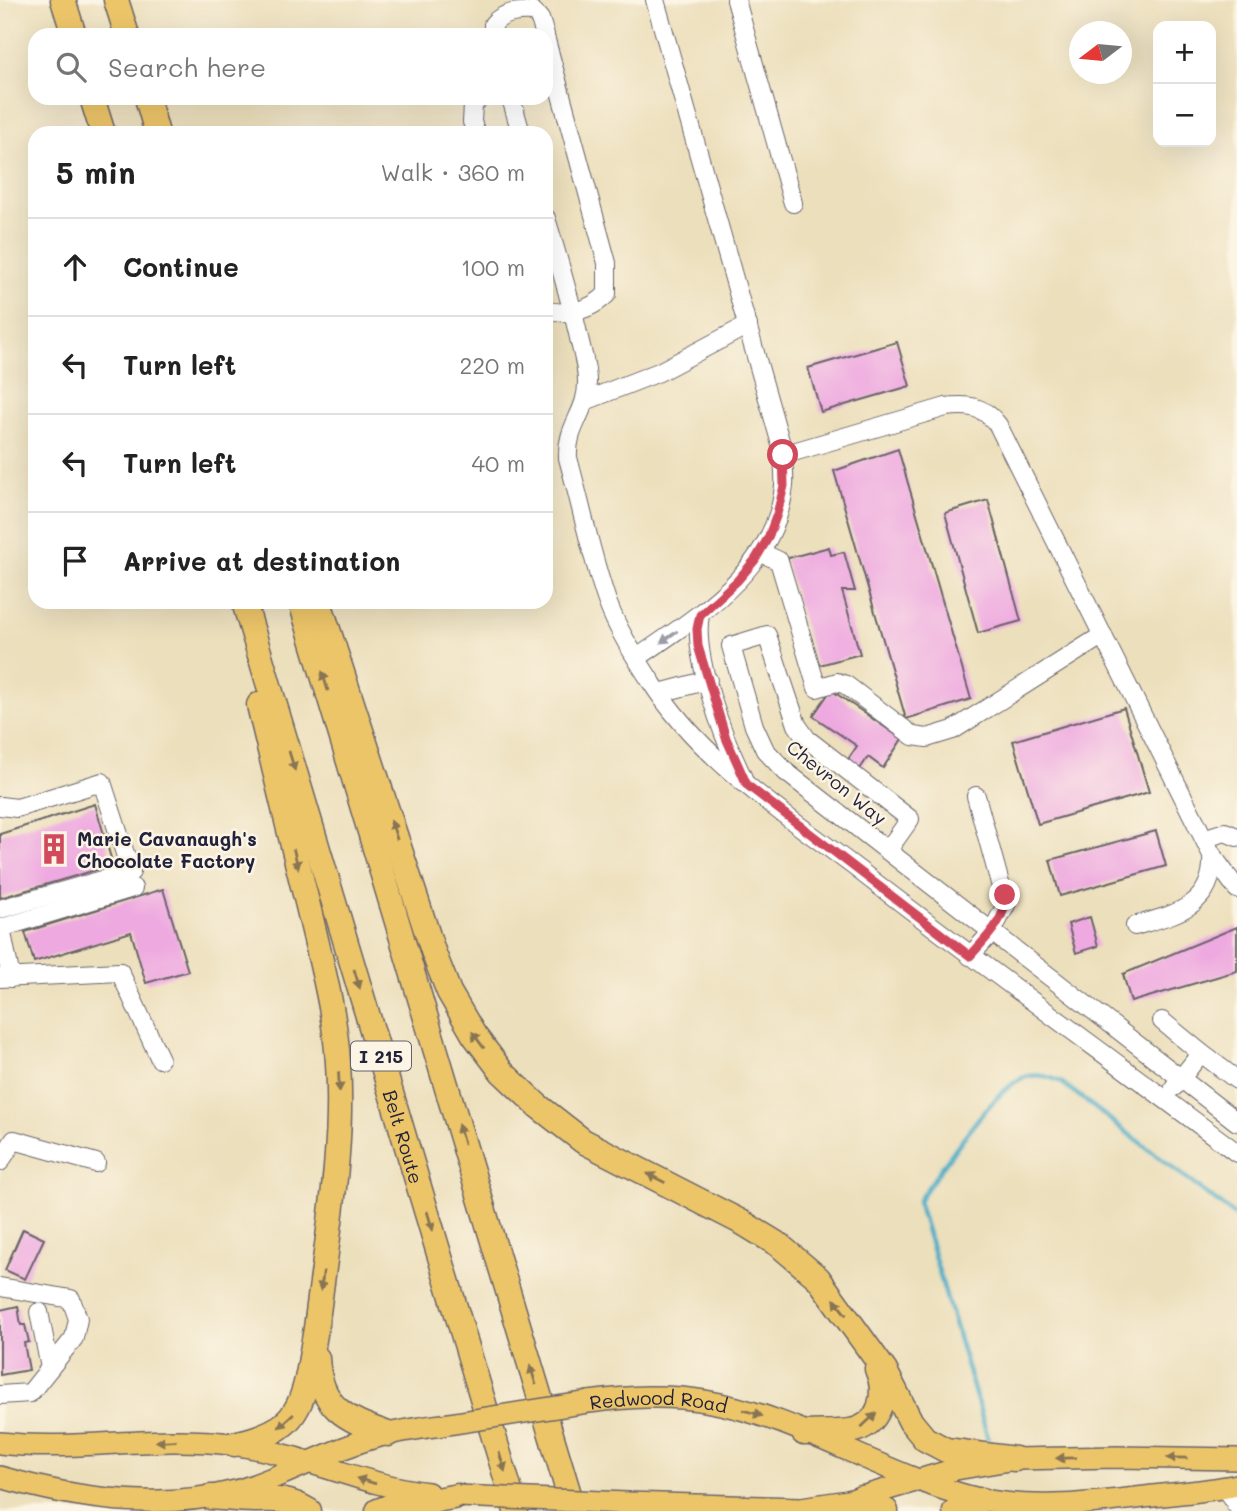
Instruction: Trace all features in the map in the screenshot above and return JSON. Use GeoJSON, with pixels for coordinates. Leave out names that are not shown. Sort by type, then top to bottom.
{"type":"FeatureCollection","features":[{"type":"Feature","properties":{"kind":"highway"},"geometry":{"type":"LineString","coordinates":[[63,0],[72,28]]}},
{"type":"Feature","properties":{"kind":"highway"},"geometry":{"type":"LineString","coordinates":[[116,0],[125,28]]}},
{"type":"Feature","properties":{"kind":"highway"},"geometry":{"type":"LineString","coordinates":[[94,105],[101,126]]}},
{"type":"Feature","properties":{"kind":"highway"},"geometry":{"type":"LineString","coordinates":[[149,105],[155,126]]}},
{"type":"Feature","properties":{"kind":"highway"},"geometry":{"type":"LineString","coordinates":[[234,1444],[275,1431],[296,1412],[306,1391],[330,1226],[340,1115],[338,1060],[327,986],[236,609]]}},
{"type":"Feature","properties":{"kind":"highway","name":"Belt Route"},"geometry":{"type":"LineString","coordinates":[[246,609],[516,1511]]}},
{"type":"Feature","properties":{"kind":"highway","name":"I 215"},"geometry":{"type":"LineString","coordinates":[[303,609],[574,1511]]}},
{"type":"Feature","properties":{"kind":"highway"},"geometry":{"type":"LineString","coordinates":[[321,609],[434,954],[449,992],[474,1035],[502,1072],[538,1106],[583,1141],[743,1223],[779,1245],[818,1278],[886,1371],[914,1427],[925,1439],[946,1450],[1016,1459]]}},
{"type":"Feature","properties":{"kind":"highway"},"geometry":{"type":"LineString","coordinates":[[316,1336],[318,1376],[328,1400],[342,1415],[355,1423],[388,1434]]}},
{"type":"Feature","properties":{"kind":"highway"},"geometry":{"type":"LineString","coordinates":[[804,1433],[852,1430],[866,1424],[876,1415],[882,1399],[882,1384],[863,1339]]}},
{"type":"Feature","properties":{"kind":"highway"},"geometry":{"type":"LineString","coordinates":[[378,1511],[402,1502],[431,1501],[457,1496]]}},
{"type":"Feature","properties":{"kind":"highway"},"geometry":{"type":"LineString","coordinates":[[209,1497],[285,1500],[309,1511]]}},
{"type":"Feature","properties":{"kind":"highway"},"geometry":{"type":"LineString","coordinates":[[861,1498],[886,1511]]}},
{"type":"Feature","properties":{"kind":"highway"},"geometry":{"type":"LineString","coordinates":[[955,1511],[982,1500]]}},
{"type":"Feature","properties":{"kind":"main road","name":"Redwood Road"},"geometry":{"type":"LineString","coordinates":[[0,1477],[62,1494],[111,1501],[160,1502],[209,1497],[260,1483],[352,1444],[388,1434],[631,1397],[694,1399],[747,1411],[942,1488],[982,1500],[1067,1505],[1231,1486]]}},
{"type":"Feature","properties":{"kind":"main road"},"geometry":{"type":"LineString","coordinates":[[0,1443],[40,1447],[163,1441],[234,1444],[384,1486],[457,1496],[786,1509],[826,1506],[956,1469],[1016,1459],[1237,1459]]}},
{"type":"Feature","properties":{"kind":"lane"},"geometry":{"type":"LineString","coordinates":[[637,659],[700,615],[737,581],[768,538],[784,486],[783,455],[655,0]]}},
{"type":"Feature","properties":{"kind":"lane"},"geometry":{"type":"LineString","coordinates":[[736,0],[793,203]]}},
{"type":"Feature","properties":{"kind":"lane"},"geometry":{"type":"LineString","coordinates":[[492,28],[492,24],[499,18],[522,12],[534,12],[543,28]]}},
{"type":"Feature","properties":{"kind":"lane"},"geometry":{"type":"LineString","coordinates":[[553,66],[607,263],[607,294],[595,306],[574,312],[553,312]]}},
{"type":"Feature","properties":{"kind":"lane"},"geometry":{"type":"LineString","coordinates":[[473,105],[473,126]]}},
{"type":"Feature","properties":{"kind":"lane"},"geometry":{"type":"LineString","coordinates":[[513,105],[519,126]]}},
{"type":"Feature","properties":{"kind":"lane"},"geometry":{"type":"LineString","coordinates":[[553,242],[574,312],[587,380],[585,401],[567,443],[568,458],[608,601],[637,659],[660,693],[710,753],[747,785],[970,956],[1166,1098],[1237,1153]]}},
{"type":"Feature","properties":{"kind":"lane"},"geometry":{"type":"LineString","coordinates":[[585,401],[659,372],[748,325]]}},
{"type":"Feature","properties":{"kind":"lane"},"geometry":{"type":"LineString","coordinates":[[783,455],[946,407],[975,406],[989,414],[998,425],[1206,838],[1212,855],[1213,866],[1209,883],[1185,910],[1135,926]]}},
{"type":"Feature","properties":{"kind":"lane"},"geometry":{"type":"LineString","coordinates":[[760,552],[779,561],[817,688],[837,682],[846,685],[913,736],[927,738],[953,730],[1103,635]]}},
{"type":"Feature","properties":{"kind":"lane"},"geometry":{"type":"LineString","coordinates":[[700,615],[698,646],[726,738],[747,785]]}},
{"type":"Feature","properties":{"kind":"lane","name":"Chevron Way"},"geometry":{"type":"LineString","coordinates":[[888,850],[910,819],[807,739],[797,725],[767,635],[731,646],[754,726],[765,750],[786,772],[990,933],[1237,1122]]}},
{"type":"Feature","properties":{"kind":"lane"},"geometry":{"type":"LineString","coordinates":[[660,693],[708,680]]}},
{"type":"Feature","properties":{"kind":"lane"},"geometry":{"type":"LineString","coordinates":[[0,806],[17,808],[103,782],[131,872],[0,909]]}},
{"type":"Feature","properties":{"kind":"lane"},"geometry":{"type":"LineString","coordinates":[[970,956],[990,933],[1006,905],[976,796]]}},
{"type":"Feature","properties":{"kind":"lane"},"geometry":{"type":"LineString","coordinates":[[1206,838],[1224,832],[1237,837]]}},
{"type":"Feature","properties":{"kind":"lane"},"geometry":{"type":"LineString","coordinates":[[1212,855],[1237,889]]}},
{"type":"Feature","properties":{"kind":"lane"},"geometry":{"type":"LineString","coordinates":[[133,888],[1,928],[6,978],[120,972],[160,1059]]}},
{"type":"Feature","properties":{"kind":"lane"},"geometry":{"type":"LineString","coordinates":[[1163,1021],[1237,1080]]}},
{"type":"Feature","properties":{"kind":"lane"},"geometry":{"type":"LineString","coordinates":[[1166,1098],[1201,1053]]}},
{"type":"Feature","properties":{"kind":"lane"},"geometry":{"type":"LineString","coordinates":[[0,1162],[14,1140],[96,1163]]}},
{"type":"Feature","properties":{"kind":"lane"},"geometry":{"type":"LineString","coordinates":[[0,1287],[71,1299],[78,1319],[74,1338],[30,1393],[0,1395]]}},
{"type":"Feature","properties":{"kind":"lane"},"geometry":{"type":"LineString","coordinates":[[39,1312],[50,1368]]}},
{"type":"Feature","properties":{"kind":"lane"},"geometry":{"type":"LineString","coordinates":[[1231,1486],[1237,1506]]}},
{"type":"Feature","properties":{"kind":"building"},"geometry":{"type":"Polygon","coordinates":[[[897,342],[910,386],[821,412],[808,368],[897,342]]]}},
{"type":"Feature","properties":{"kind":"building"},"geometry":{"type":"Polygon","coordinates":[[[898,449],[971,699],[906,719],[834,471],[898,449]]]}},
{"type":"Feature","properties":{"kind":"building"},"geometry":{"type":"Polygon","coordinates":[[[988,500],[1021,621],[978,633],[945,513],[988,500]]]}},
{"type":"Feature","properties":{"kind":"building"},"geometry":{"type":"Polygon","coordinates":[[[829,547],[831,555],[844,552],[855,591],[842,591],[860,654],[816,666],[785,559],[829,547]]]}},
{"type":"Feature","properties":{"kind":"building"},"geometry":{"type":"Polygon","coordinates":[[[831,690],[902,739],[883,768],[868,757],[860,769],[847,761],[857,746],[813,716],[831,690]]]}},
{"type":"Feature","properties":{"kind":"building"},"geometry":{"type":"Polygon","coordinates":[[[1124,708],[1149,792],[1038,824],[1013,741],[1124,708]]]}},
{"type":"Feature","properties":{"kind":"building","name":"Marie Cavanaugh's Chocolate Factory"},"geometry":{"type":"Polygon","coordinates":[[[95,804],[113,865],[0,898],[0,834],[95,804]]]}},
{"type":"Feature","properties":{"kind":"building"},"geometry":{"type":"Polygon","coordinates":[[[1156,831],[1166,866],[1060,896],[1050,860],[1156,831]]]}},
{"type":"Feature","properties":{"kind":"building"},"geometry":{"type":"Polygon","coordinates":[[[163,889],[188,971],[146,983],[131,932],[34,962],[25,932],[163,889]]]}},
{"type":"Feature","properties":{"kind":"building"},"geometry":{"type":"Polygon","coordinates":[[[1090,917],[1098,946],[1076,953],[1068,924],[1090,917]]]}},
{"type":"Feature","properties":{"kind":"building"},"geometry":{"type":"Polygon","coordinates":[[[1237,927],[1237,971],[1131,1002],[1123,974],[1237,927]]]}},
{"type":"Feature","properties":{"kind":"building"},"geometry":{"type":"Polygon","coordinates":[[[23,1229],[44,1239],[25,1279],[5,1270],[23,1229]]]}},
{"type":"Feature","properties":{"kind":"building"},"geometry":{"type":"Polygon","coordinates":[[[18,1306],[21,1325],[25,1325],[29,1342],[24,1343],[29,1370],[0,1375],[0,1310],[18,1306]]]}},
{"type":"Feature","properties":{"kind":"waterway"},"geometry":{"type":"LineString","coordinates":[[988,1438],[918,1201],[969,1130],[1001,1094],[1029,1076],[1045,1076],[1061,1082],[1237,1217]]}},
{"type":"Feature","properties":{"kind":"place","name":"Marie Cavanaugh's Chocolate Factory"},"geometry":{"type":"Point","coordinates":[54,849]}},
{"type":"Feature","properties":{"kind":"route"},"geometry":{"type":"LineString","coordinates":[[783,455],[784,486],[768,538],[755,560],[737,581],[700,615],[697,629],[698,646],[712,695],[736,764],[747,785],[970,956],[1004,911],[1005,895]]}}]}
